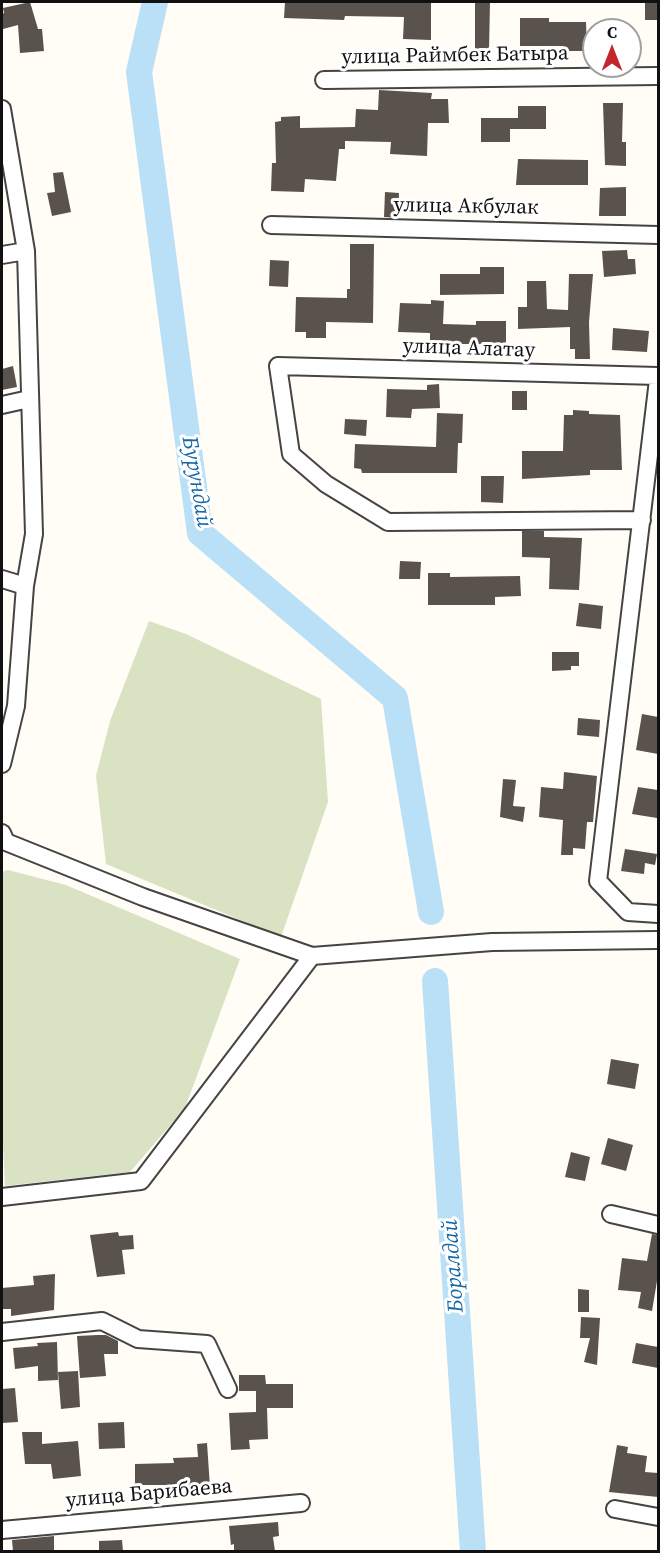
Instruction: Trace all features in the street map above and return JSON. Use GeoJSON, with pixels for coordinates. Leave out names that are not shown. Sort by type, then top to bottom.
{"type":"FeatureCollection","features":[{"type":"Feature","properties":{"kind":"street","name":"улица Раймбек Батыра"},"geometry":{"type":"LineString","coordinates":[[324,80],[658,76]]}},
{"type":"Feature","properties":{"kind":"street"},"geometry":{"type":"LineString","coordinates":[[2,109],[26,251],[34,534],[2,764]]}},
{"type":"Feature","properties":{"kind":"street","name":"улица Акбулак"},"geometry":{"type":"LineString","coordinates":[[271,225],[658,235]]}},
{"type":"Feature","properties":{"kind":"street"},"geometry":{"type":"LineString","coordinates":[[2,255],[26,251]]}},
{"type":"Feature","properties":{"kind":"street","name":"улица Алатау"},"geometry":{"type":"LineString","coordinates":[[642,520],[388,522],[326,484],[291,454],[278,366],[658,378]]}},
{"type":"Feature","properties":{"kind":"street"},"geometry":{"type":"LineString","coordinates":[[3,840],[143,897],[312,956],[492,942],[656,940],[658,912],[628,912],[598,881],[658,378]]}},
{"type":"Feature","properties":{"kind":"street"},"geometry":{"type":"LineString","coordinates":[[2,405],[29,399]]}},
{"type":"Feature","properties":{"kind":"street"},"geometry":{"type":"LineString","coordinates":[[2,579],[26,586]]}},
{"type":"Feature","properties":{"kind":"street"},"geometry":{"type":"LineString","coordinates":[[2,1197],[141,1181],[312,956]]}},
{"type":"Feature","properties":{"kind":"street"},"geometry":{"type":"LineString","coordinates":[[611,1214],[658,1225]]}},
{"type":"Feature","properties":{"kind":"street"},"geometry":{"type":"LineString","coordinates":[[2,1332],[102,1321],[138,1339],[207,1344],[228,1389]]}},
{"type":"Feature","properties":{"kind":"street","name":"улица Барибаева"},"geometry":{"type":"LineString","coordinates":[[2,1530],[301,1503]]}},
{"type":"Feature","properties":{"kind":"street"},"geometry":{"type":"LineString","coordinates":[[615,1509],[658,1517]]}},
{"type":"Feature","properties":{"kind":"green space"},"geometry":{"type":"Polygon","coordinates":[[[149,621],[186,634],[321,699],[328,802],[281,937],[106,864],[96,776],[110,721],[149,621]]]}},
{"type":"Feature","properties":{"kind":"green space"},"geometry":{"type":"Polygon","coordinates":[[[8,870],[66,885],[240,959],[185,1108],[130,1172],[5,1186],[2,1122],[2,872],[8,870]]]}},
{"type":"Feature","properties":{"kind":"building"},"geometry":{"type":"Polygon","coordinates":[[[30,2],[38,29],[42,29],[44,51],[20,53],[18,25],[3,29],[3,8],[30,2]]]}},
{"type":"Feature","properties":{"kind":"building"},"geometry":{"type":"Polygon","coordinates":[[[285,2],[431,2],[431,40],[403,39],[404,17],[345,16],[344,20],[284,18],[285,2]]]}},
{"type":"Feature","properties":{"kind":"building"},"geometry":{"type":"Polygon","coordinates":[[[475,2],[490,2],[489,51],[475,51],[475,2]]]}},
{"type":"Feature","properties":{"kind":"building"},"geometry":{"type":"Polygon","coordinates":[[[645,3],[658,3],[658,20],[645,20],[645,3]]]}},
{"type":"Feature","properties":{"kind":"building"},"geometry":{"type":"Polygon","coordinates":[[[520,18],[549,18],[549,22],[582,22],[582,51],[563,51],[563,46],[520,46],[520,18]]]}},
{"type":"Feature","properties":{"kind":"building"},"geometry":{"type":"Polygon","coordinates":[[[379,90],[432,93],[431,99],[448,99],[449,123],[428,123],[427,156],[390,154],[391,142],[345,141],[345,149],[339,149],[336,181],[305,179],[304,192],[271,191],[272,163],[276,163],[275,122],[281,121],[281,117],[300,116],[300,128],[355,127],[356,109],[378,110],[379,90]]]}},
{"type":"Feature","properties":{"kind":"building"},"geometry":{"type":"Polygon","coordinates":[[[603,103],[623,103],[622,142],[626,142],[626,166],[605,165],[603,103]]]}},
{"type":"Feature","properties":{"kind":"building"},"geometry":{"type":"Polygon","coordinates":[[[518,106],[546,106],[546,129],[510,129],[510,142],[481,142],[481,118],[518,118],[518,106]]]}},
{"type":"Feature","properties":{"kind":"building"},"geometry":{"type":"Polygon","coordinates":[[[518,159],[588,160],[588,185],[516,185],[518,159]]]}},
{"type":"Feature","properties":{"kind":"building"},"geometry":{"type":"Polygon","coordinates":[[[63,172],[71,212],[52,216],[47,193],[55,192],[53,173],[63,172]]]}},
{"type":"Feature","properties":{"kind":"building"},"geometry":{"type":"Polygon","coordinates":[[[626,187],[626,216],[599,216],[600,188],[626,187]]]}},
{"type":"Feature","properties":{"kind":"building"},"geometry":{"type":"Polygon","coordinates":[[[385,192],[399,193],[398,218],[384,217],[385,192]]]}},
{"type":"Feature","properties":{"kind":"building"},"geometry":{"type":"Polygon","coordinates":[[[350,244],[374,244],[373,323],[326,322],[326,338],[306,338],[306,332],[295,332],[296,297],[347,298],[347,289],[350,289],[350,244]]]}},
{"type":"Feature","properties":{"kind":"building"},"geometry":{"type":"Polygon","coordinates":[[[627,250],[628,259],[635,259],[636,274],[604,277],[602,251],[627,250]]]}},
{"type":"Feature","properties":{"kind":"building"},"geometry":{"type":"Polygon","coordinates":[[[270,260],[289,261],[288,287],[269,286],[270,260]]]}},
{"type":"Feature","properties":{"kind":"building"},"geometry":{"type":"Polygon","coordinates":[[[480,267],[504,267],[504,294],[440,295],[440,274],[480,274],[480,267]]]}},
{"type":"Feature","properties":{"kind":"building"},"geometry":{"type":"Polygon","coordinates":[[[569,274],[593,274],[589,322],[590,359],[575,359],[575,349],[570,349],[570,327],[518,329],[518,307],[527,307],[527,281],[546,281],[547,309],[568,310],[569,274]]]}},
{"type":"Feature","properties":{"kind":"building"},"geometry":{"type":"Polygon","coordinates":[[[431,300],[444,301],[443,324],[476,325],[476,321],[506,321],[506,344],[456,344],[456,348],[430,347],[430,333],[398,332],[400,303],[431,304],[431,300]]]}},
{"type":"Feature","properties":{"kind":"building"},"geometry":{"type":"Polygon","coordinates":[[[613,328],[649,331],[647,352],[612,350],[613,328]]]}},
{"type":"Feature","properties":{"kind":"building"},"geometry":{"type":"Polygon","coordinates":[[[13,366],[17,387],[2,390],[2,369],[13,366]]]}},
{"type":"Feature","properties":{"kind":"building"},"geometry":{"type":"Polygon","coordinates":[[[439,384],[440,408],[412,409],[411,418],[386,417],[387,389],[427,390],[427,385],[439,384]]]}},
{"type":"Feature","properties":{"kind":"building"},"geometry":{"type":"Polygon","coordinates":[[[512,391],[527,391],[527,410],[512,410],[512,391]]]}},
{"type":"Feature","properties":{"kind":"building"},"geometry":{"type":"Polygon","coordinates":[[[573,410],[589,411],[589,414],[620,415],[622,470],[590,470],[590,475],[522,479],[522,451],[563,451],[564,415],[573,415],[573,410]]]}},
{"type":"Feature","properties":{"kind":"building"},"geometry":{"type":"Polygon","coordinates":[[[437,413],[463,414],[462,443],[458,443],[457,473],[362,473],[361,469],[354,468],[355,444],[436,447],[437,413]]]}},
{"type":"Feature","properties":{"kind":"building"},"geometry":{"type":"Polygon","coordinates":[[[345,419],[367,420],[366,436],[344,434],[345,419]]]}},
{"type":"Feature","properties":{"kind":"building"},"geometry":{"type":"Polygon","coordinates":[[[481,476],[504,476],[503,503],[481,502],[481,476]]]}},
{"type":"Feature","properties":{"kind":"building"},"geometry":{"type":"Polygon","coordinates":[[[522,531],[544,531],[544,537],[582,538],[579,590],[549,589],[550,558],[522,557],[522,531]]]}},
{"type":"Feature","properties":{"kind":"building"},"geometry":{"type":"Polygon","coordinates":[[[400,561],[421,562],[420,579],[399,579],[400,561]]]}},
{"type":"Feature","properties":{"kind":"building"},"geometry":{"type":"Polygon","coordinates":[[[428,573],[450,573],[450,577],[520,576],[521,596],[495,597],[495,605],[428,605],[428,573]]]}},
{"type":"Feature","properties":{"kind":"building"},"geometry":{"type":"Polygon","coordinates":[[[579,603],[603,606],[601,629],[576,626],[579,603]]]}},
{"type":"Feature","properties":{"kind":"building"},"geometry":{"type":"Polygon","coordinates":[[[552,652],[579,652],[579,666],[571,666],[571,670],[552,671],[552,652]]]}},
{"type":"Feature","properties":{"kind":"building"},"geometry":{"type":"Polygon","coordinates":[[[642,714],[658,717],[658,754],[636,750],[642,714]]]}},
{"type":"Feature","properties":{"kind":"building"},"geometry":{"type":"Polygon","coordinates":[[[578,718],[600,720],[599,737],[577,735],[578,718]]]}},
{"type":"Feature","properties":{"kind":"building"},"geometry":{"type":"Polygon","coordinates":[[[564,772],[597,776],[593,822],[587,822],[585,849],[573,848],[573,855],[561,855],[563,820],[539,817],[541,787],[563,789],[564,772]]]}},
{"type":"Feature","properties":{"kind":"building"},"geometry":{"type":"Polygon","coordinates":[[[503,779],[516,780],[513,806],[525,807],[523,822],[500,817],[503,779]]]}},
{"type":"Feature","properties":{"kind":"building"},"geometry":{"type":"Polygon","coordinates":[[[638,787],[658,790],[657,818],[632,814],[638,787]]]}},
{"type":"Feature","properties":{"kind":"building"},"geometry":{"type":"Polygon","coordinates":[[[625,849],[657,854],[655,865],[645,863],[644,874],[621,871],[625,849]]]}},
{"type":"Feature","properties":{"kind":"building"},"geometry":{"type":"Polygon","coordinates":[[[611,1059],[639,1064],[635,1089],[607,1084],[611,1059]]]}},
{"type":"Feature","properties":{"kind":"building"},"geometry":{"type":"Polygon","coordinates":[[[608,1138],[633,1145],[626,1171],[601,1164],[608,1138]]]}},
{"type":"Feature","properties":{"kind":"building"},"geometry":{"type":"Polygon","coordinates":[[[571,1152],[590,1157],[585,1181],[565,1177],[571,1152]]]}},
{"type":"Feature","properties":{"kind":"building"},"geometry":{"type":"Polygon","coordinates":[[[118,1232],[119,1236],[133,1235],[134,1249],[122,1250],[125,1274],[97,1277],[90,1235],[118,1232]]]}},
{"type":"Feature","properties":{"kind":"building"},"geometry":{"type":"Polygon","coordinates":[[[652,1234],[658,1235],[658,1275],[652,1311],[638,1308],[641,1292],[618,1290],[622,1258],[647,1261],[652,1234]]]}},
{"type":"Feature","properties":{"kind":"building"},"geometry":{"type":"Polygon","coordinates":[[[55,1274],[54,1310],[11,1316],[11,1309],[2,1309],[2,1288],[34,1285],[33,1276],[55,1274]]]}},
{"type":"Feature","properties":{"kind":"building"},"geometry":{"type":"Polygon","coordinates":[[[578,1289],[589,1290],[589,1312],[578,1312],[578,1289]]]}},
{"type":"Feature","properties":{"kind":"building"},"geometry":{"type":"Polygon","coordinates":[[[581,1317],[600,1318],[597,1365],[584,1362],[590,1338],[580,1338],[581,1317]]]}},
{"type":"Feature","properties":{"kind":"building"},"geometry":{"type":"Polygon","coordinates":[[[106,1335],[118,1341],[118,1354],[104,1354],[106,1376],[80,1378],[77,1336],[106,1335]]]}},
{"type":"Feature","properties":{"kind":"building"},"geometry":{"type":"Polygon","coordinates":[[[57,1342],[58,1380],[38,1381],[38,1366],[15,1369],[13,1348],[57,1342]]]}},
{"type":"Feature","properties":{"kind":"building"},"geometry":{"type":"Polygon","coordinates":[[[636,1343],[658,1347],[658,1368],[632,1363],[636,1343]]]}},
{"type":"Feature","properties":{"kind":"building"},"geometry":{"type":"Polygon","coordinates":[[[78,1371],[80,1407],[61,1409],[58,1372],[78,1371]]]}},
{"type":"Feature","properties":{"kind":"building"},"geometry":{"type":"Polygon","coordinates":[[[239,1375],[265,1375],[266,1384],[293,1384],[293,1408],[267,1408],[268,1439],[249,1440],[250,1449],[231,1450],[229,1413],[256,1412],[256,1391],[239,1391],[239,1375]]]}},
{"type":"Feature","properties":{"kind":"building"},"geometry":{"type":"Polygon","coordinates":[[[15,1388],[18,1422],[2,1423],[2,1389],[15,1388]]]}},
{"type":"Feature","properties":{"kind":"building"},"geometry":{"type":"Polygon","coordinates":[[[124,1422],[125,1448],[99,1449],[98,1423],[124,1422]]]}},
{"type":"Feature","properties":{"kind":"building"},"geometry":{"type":"Polygon","coordinates":[[[22,1432],[42,1432],[42,1444],[78,1441],[81,1476],[53,1479],[51,1464],[25,1464],[22,1432]]]}},
{"type":"Feature","properties":{"kind":"building"},"geometry":{"type":"Polygon","coordinates":[[[207,1443],[210,1487],[176,1489],[175,1485],[135,1485],[135,1464],[174,1463],[173,1458],[198,1457],[197,1444],[207,1443]]]}},
{"type":"Feature","properties":{"kind":"building"},"geometry":{"type":"Polygon","coordinates":[[[617,1445],[628,1447],[627,1453],[647,1456],[645,1472],[658,1473],[658,1497],[609,1492],[617,1445]]]}},
{"type":"Feature","properties":{"kind":"building"},"geometry":{"type":"Polygon","coordinates":[[[278,1522],[279,1536],[273,1537],[275,1551],[234,1551],[229,1526],[278,1522]]]}},
{"type":"Feature","properties":{"kind":"building"},"geometry":{"type":"Polygon","coordinates":[[[54,1536],[54,1551],[13,1551],[12,1540],[54,1536]]]}},
{"type":"Feature","properties":{"kind":"building"},"geometry":{"type":"Polygon","coordinates":[[[122,1540],[123,1551],[99,1551],[99,1541],[122,1540]]]}},
{"type":"Feature","properties":{"kind":"waterway","name":"Бурундай"},"geometry":{"type":"LineString","coordinates":[[155,2],[139,72],[200,533],[395,698],[431,912]]}},
{"type":"Feature","properties":{"kind":"waterway","name":"Боралдай"},"geometry":{"type":"LineString","coordinates":[[435,981],[473,1552]]}}]}
